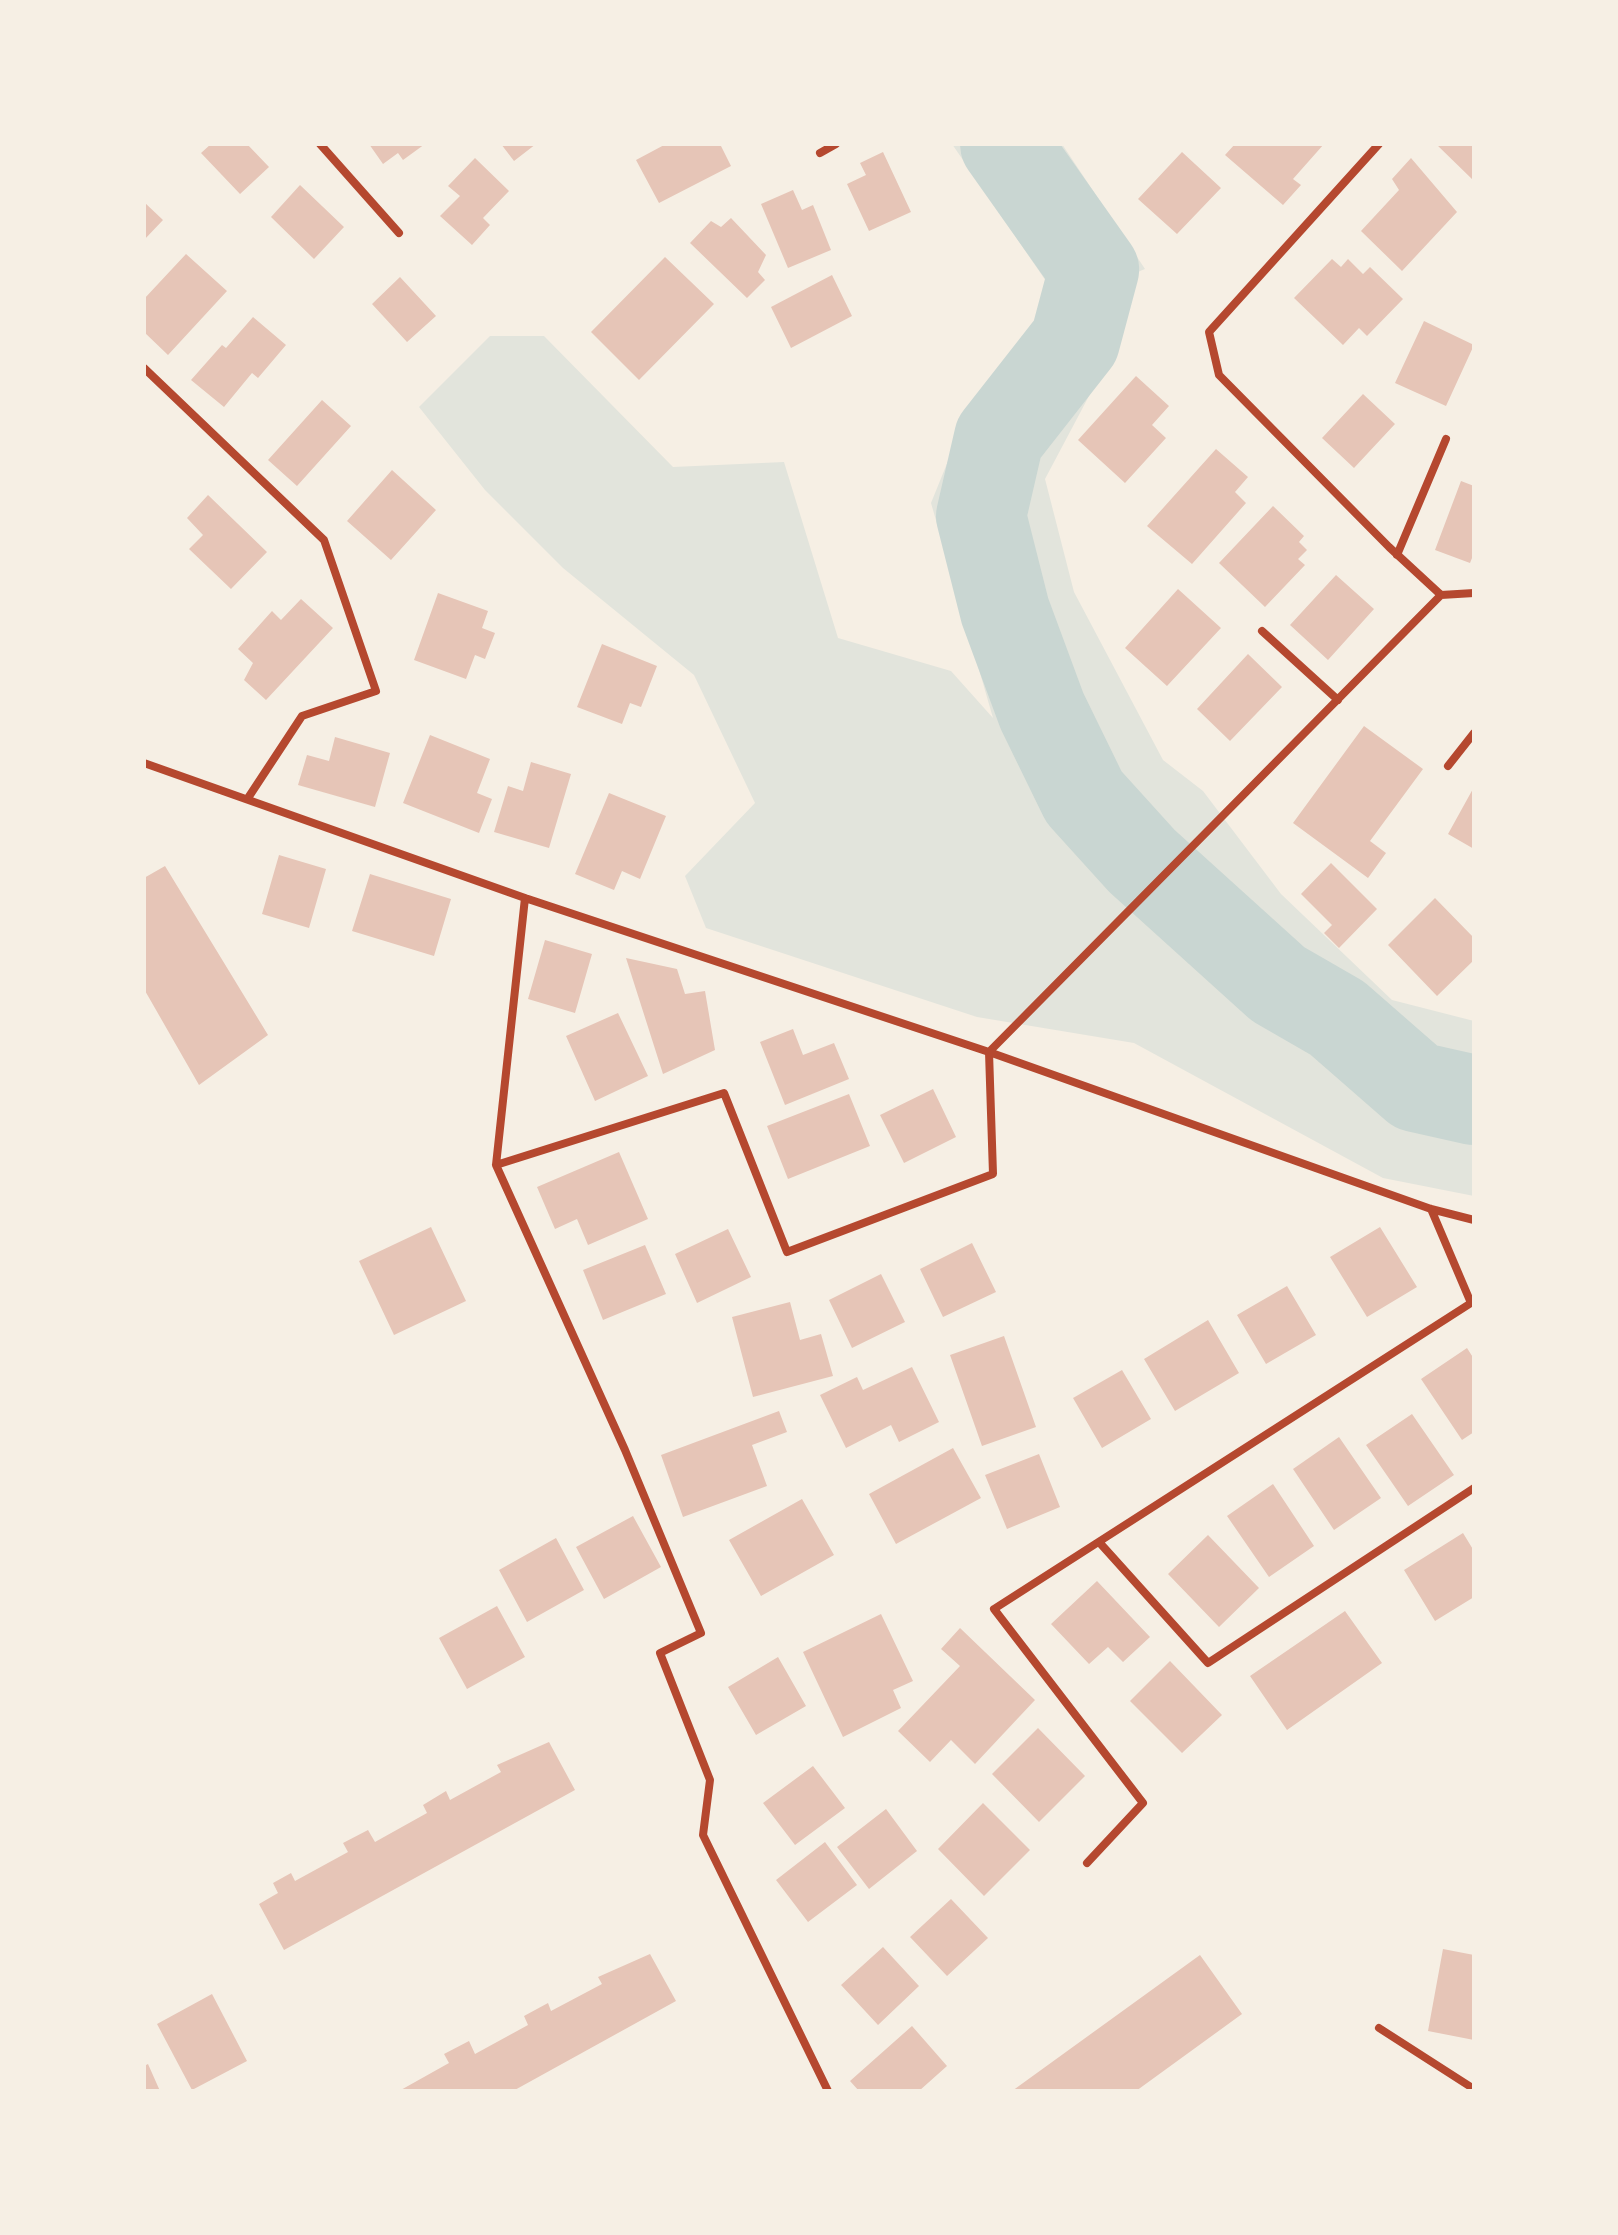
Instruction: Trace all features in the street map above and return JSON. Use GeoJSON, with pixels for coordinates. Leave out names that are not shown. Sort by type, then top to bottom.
{"type":"FeatureCollection","features":[{"type":"Feature","properties":{"kind":"street"},"geometry":{"type":"LineString","coordinates":[[320,144],[399,233]]}},
{"type":"Feature","properties":{"kind":"street"},"geometry":{"type":"LineString","coordinates":[[820,153],[836,144]]}},
{"type":"Feature","properties":{"kind":"street"},"geometry":{"type":"LineString","coordinates":[[1379,144],[1209,332],[1219,375],[1397,555],[1441,595]]}},
{"type":"Feature","properties":{"kind":"street"},"geometry":{"type":"LineString","coordinates":[[144,368],[324,540],[376,691],[302,716],[248,798]]}},
{"type":"Feature","properties":{"kind":"street"},"geometry":{"type":"LineString","coordinates":[[1397,555],[1446,439]]}},
{"type":"Feature","properties":{"kind":"street"},"geometry":{"type":"LineString","coordinates":[[496,1165],[724,1093],[787,1252],[993,1174],[989,1052],[1441,595],[1474,593]]}},
{"type":"Feature","properties":{"kind":"street"},"geometry":{"type":"LineString","coordinates":[[1262,631],[1338,700]]}},
{"type":"Feature","properties":{"kind":"street"},"geometry":{"type":"LineString","coordinates":[[1448,766],[1474,733]]}},
{"type":"Feature","properties":{"kind":"street"},"geometry":{"type":"LineString","coordinates":[[144,763],[525,898],[989,1052],[1431,1209],[1474,1220]]}},
{"type":"Feature","properties":{"kind":"street"},"geometry":{"type":"LineString","coordinates":[[525,898],[496,1165],[625,1450],[701,1633],[660,1653],[710,1780],[703,1835],[828,2091]]}},
{"type":"Feature","properties":{"kind":"street"},"geometry":{"type":"LineString","coordinates":[[1087,1863],[1143,1803],[994,1609],[1472,1305],[1431,1209]]}},
{"type":"Feature","properties":{"kind":"street"},"geometry":{"type":"LineString","coordinates":[[1099,1542],[1208,1663],[1474,1488]]}},
{"type":"Feature","properties":{"kind":"street"},"geometry":{"type":"LineString","coordinates":[[1379,2028],[1474,2089]]}},
{"type":"Feature","properties":{"kind":"shaded area"},"geometry":{"type":"Polygon","coordinates":[[[952,144],[1062,144],[1145,269],[1061,303],[952,144]]]}},
{"type":"Feature","properties":{"kind":"shaded area"},"geometry":{"type":"Polygon","coordinates":[[[490,336],[544,336],[673,467],[784,462],[838,638],[951,671],[993,718],[931,503],[963,424],[1022,371],[1116,345],[1045,479],[1074,592],[1163,760],[1203,791],[1281,894],[1392,1000],[1474,1021],[1474,1196],[1383,1178],[1134,1043],[977,1017],[706,928],[685,876],[755,803],[694,675],[563,568],[485,490],[419,407],[490,336]]]}},
{"type":"Feature","properties":{"kind":"building"},"geometry":{"type":"Polygon","coordinates":[[[211,144],[247,144],[269,167],[240,194],[201,153],[211,144]]]}},
{"type":"Feature","properties":{"kind":"building"},"geometry":{"type":"Polygon","coordinates":[[[369,144],[425,144],[403,160],[398,153],[383,164],[369,144]]]}},
{"type":"Feature","properties":{"kind":"building"},"geometry":{"type":"Polygon","coordinates":[[[501,144],[536,144],[514,161],[501,144]]]}},
{"type":"Feature","properties":{"kind":"building"},"geometry":{"type":"Polygon","coordinates":[[[666,144],[720,144],[731,166],[659,203],[636,160],[666,144]]]}},
{"type":"Feature","properties":{"kind":"building"},"geometry":{"type":"Polygon","coordinates":[[[1235,144],[1324,144],[1293,179],[1301,185],[1283,205],[1225,155],[1235,144]]]}},
{"type":"Feature","properties":{"kind":"building"},"geometry":{"type":"Polygon","coordinates":[[[1436,144],[1474,144],[1474,181],[1436,144]]]}},
{"type":"Feature","properties":{"kind":"building"},"geometry":{"type":"Polygon","coordinates":[[[883,152],[911,212],[869,231],[847,184],[866,175],[860,163],[883,152]]]}},
{"type":"Feature","properties":{"kind":"building"},"geometry":{"type":"Polygon","coordinates":[[[1182,152],[1221,188],[1177,234],[1138,199],[1182,152]]]}},
{"type":"Feature","properties":{"kind":"building"},"geometry":{"type":"Polygon","coordinates":[[[475,158],[509,191],[483,218],[490,225],[472,245],[440,216],[460,196],[448,186],[475,158]]]}},
{"type":"Feature","properties":{"kind":"building"},"geometry":{"type":"Polygon","coordinates":[[[1411,158],[1457,212],[1402,271],[1361,231],[1399,190],[1392,179],[1411,158]]]}},
{"type":"Feature","properties":{"kind":"building"},"geometry":{"type":"Polygon","coordinates":[[[300,185],[344,227],[314,259],[271,217],[300,185]]]}},
{"type":"Feature","properties":{"kind":"building"},"geometry":{"type":"Polygon","coordinates":[[[793,190],[802,210],[813,205],[831,250],[788,268],[761,204],[793,190]]]}},
{"type":"Feature","properties":{"kind":"building"},"geometry":{"type":"Polygon","coordinates":[[[144,202],[163,220],[144,240],[144,202]]]}},
{"type":"Feature","properties":{"kind":"building"},"geometry":{"type":"Polygon","coordinates":[[[731,218],[766,255],[758,272],[765,280],[747,298],[690,243],[711,221],[721,227],[731,218]]]}},
{"type":"Feature","properties":{"kind":"building"},"geometry":{"type":"Polygon","coordinates":[[[186,254],[227,291],[168,355],[144,332],[144,299],[186,254]]]}},
{"type":"Feature","properties":{"kind":"building"},"geometry":{"type":"Polygon","coordinates":[[[665,257],[714,304],[639,380],[591,332],[665,257]]]}},
{"type":"Feature","properties":{"kind":"building"},"geometry":{"type":"Polygon","coordinates":[[[1332,259],[1341,267],[1348,259],[1363,274],[1370,267],[1403,299],[1367,336],[1359,328],[1343,345],[1294,298],[1332,259]]]}},
{"type":"Feature","properties":{"kind":"building"},"geometry":{"type":"Polygon","coordinates":[[[832,275],[852,316],[791,348],[771,307],[832,275]]]}},
{"type":"Feature","properties":{"kind":"building"},"geometry":{"type":"Polygon","coordinates":[[[400,277],[436,316],[407,342],[372,304],[400,277]]]}},
{"type":"Feature","properties":{"kind":"building"},"geometry":{"type":"Polygon","coordinates":[[[253,317],[286,345],[258,378],[252,373],[224,407],[191,380],[222,345],[226,348],[253,317]]]}},
{"type":"Feature","properties":{"kind":"building"},"geometry":{"type":"Polygon","coordinates":[[[1424,321],[1474,345],[1446,406],[1395,383],[1424,321]]]}},
{"type":"Feature","properties":{"kind":"building"},"geometry":{"type":"Polygon","coordinates":[[[1136,376],[1169,406],[1152,425],[1166,438],[1125,483],[1078,440],[1136,376]]]}},
{"type":"Feature","properties":{"kind":"building"},"geometry":{"type":"Polygon","coordinates":[[[1363,394],[1395,424],[1354,468],[1322,438],[1363,394]]]}},
{"type":"Feature","properties":{"kind":"building"},"geometry":{"type":"Polygon","coordinates":[[[322,400],[351,426],[297,486],[268,460],[322,400]]]}},
{"type":"Feature","properties":{"kind":"building"},"geometry":{"type":"Polygon","coordinates":[[[1216,449],[1248,477],[1235,492],[1246,503],[1192,564],[1147,526],[1216,449]]]}},
{"type":"Feature","properties":{"kind":"building"},"geometry":{"type":"Polygon","coordinates":[[[392,470],[436,510],[391,560],[347,521],[392,470]]]}},
{"type":"Feature","properties":{"kind":"building"},"geometry":{"type":"Polygon","coordinates":[[[1461,481],[1474,486],[1474,553],[1470,563],[1435,550],[1461,481]]]}},
{"type":"Feature","properties":{"kind":"building"},"geometry":{"type":"Polygon","coordinates":[[[208,495],[267,552],[231,589],[189,549],[203,535],[187,518],[208,495]]]}},
{"type":"Feature","properties":{"kind":"building"},"geometry":{"type":"Polygon","coordinates":[[[1273,506],[1304,536],[1299,542],[1307,550],[1298,559],[1305,565],[1265,607],[1219,563],[1273,506]]]}},
{"type":"Feature","properties":{"kind":"building"},"geometry":{"type":"Polygon","coordinates":[[[1336,575],[1374,609],[1328,660],[1290,625],[1336,575]]]}},
{"type":"Feature","properties":{"kind":"building"},"geometry":{"type":"Polygon","coordinates":[[[1178,589],[1221,628],[1167,686],[1125,648],[1178,589]]]}},
{"type":"Feature","properties":{"kind":"building"},"geometry":{"type":"Polygon","coordinates":[[[438,593],[488,611],[482,628],[495,633],[485,659],[475,655],[466,679],[414,660],[438,593]]]}},
{"type":"Feature","properties":{"kind":"building"},"geometry":{"type":"Polygon","coordinates":[[[301,599],[333,628],[266,700],[244,680],[253,663],[238,649],[272,611],[281,620],[301,599]]]}},
{"type":"Feature","properties":{"kind":"building"},"geometry":{"type":"Polygon","coordinates":[[[602,644],[657,666],[641,707],[630,703],[622,724],[577,707],[602,644]]]}},
{"type":"Feature","properties":{"kind":"building"},"geometry":{"type":"Polygon","coordinates":[[[1248,654],[1282,687],[1230,741],[1197,709],[1248,654]]]}},
{"type":"Feature","properties":{"kind":"building"},"geometry":{"type":"Polygon","coordinates":[[[1364,726],[1423,769],[1370,841],[1386,853],[1368,878],[1293,823],[1364,726]]]}},
{"type":"Feature","properties":{"kind":"building"},"geometry":{"type":"Polygon","coordinates":[[[430,735],[490,759],[477,793],[492,799],[479,833],[403,803],[430,735]]]}},
{"type":"Feature","properties":{"kind":"building"},"geometry":{"type":"Polygon","coordinates":[[[335,737],[390,753],[375,807],[298,785],[307,755],[329,761],[335,737]]]}},
{"type":"Feature","properties":{"kind":"building"},"geometry":{"type":"Polygon","coordinates":[[[531,762],[571,774],[549,848],[494,832],[508,786],[523,791],[531,762]]]}},
{"type":"Feature","properties":{"kind":"building"},"geometry":{"type":"Polygon","coordinates":[[[1474,787],[1474,849],[1448,834],[1474,787]]]}},
{"type":"Feature","properties":{"kind":"building"},"geometry":{"type":"Polygon","coordinates":[[[609,793],[666,816],[640,879],[622,871],[614,890],[575,874],[609,793]]]}},
{"type":"Feature","properties":{"kind":"building"},"geometry":{"type":"Polygon","coordinates":[[[279,855],[326,869],[309,928],[262,914],[279,855]]]}},
{"type":"Feature","properties":{"kind":"building"},"geometry":{"type":"Polygon","coordinates":[[[1331,863],[1377,909],[1339,948],[1324,933],[1332,925],[1301,894],[1331,863]]]}},
{"type":"Feature","properties":{"kind":"building"},"geometry":{"type":"Polygon","coordinates":[[[165,866],[268,1035],[199,1085],[144,989],[144,878],[165,866]]]}},
{"type":"Feature","properties":{"kind":"building"},"geometry":{"type":"Polygon","coordinates":[[[370,874],[451,899],[434,956],[352,931],[370,874]]]}},
{"type":"Feature","properties":{"kind":"building"},"geometry":{"type":"Polygon","coordinates":[[[1435,898],[1474,938],[1474,960],[1437,996],[1388,945],[1435,898]]]}},
{"type":"Feature","properties":{"kind":"building"},"geometry":{"type":"Polygon","coordinates":[[[545,940],[592,954],[575,1013],[528,999],[545,940]]]}},
{"type":"Feature","properties":{"kind":"building"},"geometry":{"type":"Polygon","coordinates":[[[626,958],[677,969],[685,994],[705,991],[715,1050],[663,1074],[626,958]]]}},
{"type":"Feature","properties":{"kind":"building"},"geometry":{"type":"Polygon","coordinates":[[[618,1013],[648,1076],[595,1101],[566,1036],[618,1013]]]}},
{"type":"Feature","properties":{"kind":"building"},"geometry":{"type":"Polygon","coordinates":[[[793,1029],[803,1055],[834,1043],[849,1079],[785,1105],[760,1042],[793,1029]]]}},
{"type":"Feature","properties":{"kind":"building"},"geometry":{"type":"Polygon","coordinates":[[[933,1089],[956,1137],[904,1163],[880,1115],[933,1089]]]}},
{"type":"Feature","properties":{"kind":"building"},"geometry":{"type":"Polygon","coordinates":[[[849,1094],[870,1146],[788,1179],[767,1126],[849,1094]]]}},
{"type":"Feature","properties":{"kind":"building"},"geometry":{"type":"Polygon","coordinates":[[[619,1152],[648,1219],[588,1245],[577,1219],[555,1229],[537,1187],[619,1152]]]}},
{"type":"Feature","properties":{"kind":"building"},"geometry":{"type":"Polygon","coordinates":[[[431,1227],[466,1301],[394,1335],[359,1261],[431,1227]]]}},
{"type":"Feature","properties":{"kind":"building"},"geometry":{"type":"Polygon","coordinates":[[[1380,1227],[1417,1287],[1367,1317],[1330,1257],[1380,1227]]]}},
{"type":"Feature","properties":{"kind":"building"},"geometry":{"type":"Polygon","coordinates":[[[728,1229],[751,1277],[697,1303],[675,1254],[728,1229]]]}},
{"type":"Feature","properties":{"kind":"building"},"geometry":{"type":"Polygon","coordinates":[[[972,1243],[996,1292],[943,1317],[920,1269],[972,1243]]]}},
{"type":"Feature","properties":{"kind":"building"},"geometry":{"type":"Polygon","coordinates":[[[645,1245],[666,1294],[603,1320],[583,1270],[645,1245]]]}},
{"type":"Feature","properties":{"kind":"building"},"geometry":{"type":"Polygon","coordinates":[[[881,1274],[905,1322],[852,1348],[829,1300],[881,1274]]]}},
{"type":"Feature","properties":{"kind":"building"},"geometry":{"type":"Polygon","coordinates":[[[1287,1286],[1316,1335],[1266,1364],[1237,1315],[1287,1286]]]}},
{"type":"Feature","properties":{"kind":"building"},"geometry":{"type":"Polygon","coordinates":[[[790,1302],[800,1340],[821,1334],[833,1376],[753,1397],[732,1317],[790,1302]]]}},
{"type":"Feature","properties":{"kind":"building"},"geometry":{"type":"Polygon","coordinates":[[[1208,1320],[1239,1373],[1175,1411],[1144,1359],[1208,1320]]]}},
{"type":"Feature","properties":{"kind":"building"},"geometry":{"type":"Polygon","coordinates":[[[1004,1336],[1036,1427],[982,1446],[950,1355],[1004,1336]]]}},
{"type":"Feature","properties":{"kind":"building"},"geometry":{"type":"Polygon","coordinates":[[[1467,1348],[1474,1359],[1474,1432],[1462,1440],[1421,1379],[1467,1348]]]}},
{"type":"Feature","properties":{"kind":"building"},"geometry":{"type":"Polygon","coordinates":[[[912,1367],[939,1422],[899,1442],[891,1425],[846,1448],[820,1395],[857,1377],[863,1390],[912,1367]]]}},
{"type":"Feature","properties":{"kind":"building"},"geometry":{"type":"Polygon","coordinates":[[[1122,1370],[1151,1419],[1102,1448],[1073,1398],[1122,1370]]]}},
{"type":"Feature","properties":{"kind":"building"},"geometry":{"type":"Polygon","coordinates":[[[779,1411],[787,1432],[752,1445],[767,1486],[683,1517],[661,1455],[779,1411]]]}},
{"type":"Feature","properties":{"kind":"building"},"geometry":{"type":"Polygon","coordinates":[[[1412,1414],[1454,1475],[1408,1506],[1366,1445],[1412,1414]]]}},
{"type":"Feature","properties":{"kind":"building"},"geometry":{"type":"Polygon","coordinates":[[[1339,1437],[1381,1498],[1334,1530],[1293,1469],[1339,1437]]]}},
{"type":"Feature","properties":{"kind":"building"},"geometry":{"type":"Polygon","coordinates":[[[953,1448],[981,1498],[896,1544],[869,1494],[953,1448]]]}},
{"type":"Feature","properties":{"kind":"building"},"geometry":{"type":"Polygon","coordinates":[[[1039,1454],[1060,1507],[1007,1529],[985,1475],[1039,1454]]]}},
{"type":"Feature","properties":{"kind":"building"},"geometry":{"type":"Polygon","coordinates":[[[1273,1484],[1314,1546],[1269,1577],[1227,1516],[1273,1484]]]}},
{"type":"Feature","properties":{"kind":"building"},"geometry":{"type":"Polygon","coordinates":[[[802,1499],[834,1555],[761,1596],[729,1540],[802,1499]]]}},
{"type":"Feature","properties":{"kind":"building"},"geometry":{"type":"Polygon","coordinates":[[[633,1516],[661,1567],[604,1599],[576,1547],[633,1516]]]}},
{"type":"Feature","properties":{"kind":"building"},"geometry":{"type":"Polygon","coordinates":[[[1463,1533],[1474,1551],[1474,1597],[1435,1621],[1404,1570],[1463,1533]]]}},
{"type":"Feature","properties":{"kind":"building"},"geometry":{"type":"Polygon","coordinates":[[[1208,1535],[1259,1588],[1219,1627],[1168,1574],[1208,1535]]]}},
{"type":"Feature","properties":{"kind":"building"},"geometry":{"type":"Polygon","coordinates":[[[556,1538],[584,1590],[527,1622],[499,1570],[556,1538]]]}},
{"type":"Feature","properties":{"kind":"building"},"geometry":{"type":"Polygon","coordinates":[[[1097,1581],[1150,1637],[1123,1662],[1108,1647],[1089,1664],[1051,1624],[1097,1581]]]}},
{"type":"Feature","properties":{"kind":"building"},"geometry":{"type":"Polygon","coordinates":[[[497,1606],[525,1657],[467,1689],[439,1638],[497,1606]]]}},
{"type":"Feature","properties":{"kind":"building"},"geometry":{"type":"Polygon","coordinates":[[[1345,1611],[1382,1663],[1287,1730],[1250,1676],[1345,1611]]]}},
{"type":"Feature","properties":{"kind":"building"},"geometry":{"type":"Polygon","coordinates":[[[881,1614],[913,1681],[893,1690],[901,1708],[843,1737],[803,1652],[881,1614]]]}},
{"type":"Feature","properties":{"kind":"building"},"geometry":{"type":"Polygon","coordinates":[[[960,1628],[1035,1700],[975,1764],[951,1740],[930,1762],[898,1731],[960,1666],[941,1649],[960,1628]]]}},
{"type":"Feature","properties":{"kind":"building"},"geometry":{"type":"Polygon","coordinates":[[[778,1657],[806,1706],[756,1735],[728,1687],[778,1657]]]}},
{"type":"Feature","properties":{"kind":"building"},"geometry":{"type":"Polygon","coordinates":[[[1170,1661],[1222,1715],[1182,1753],[1130,1701],[1170,1661]]]}},
{"type":"Feature","properties":{"kind":"building"},"geometry":{"type":"Polygon","coordinates":[[[1038,1728],[1085,1776],[1039,1822],[992,1774],[1038,1728]]]}},
{"type":"Feature","properties":{"kind":"building"},"geometry":{"type":"Polygon","coordinates":[[[549,1742],[575,1790],[284,1950],[259,1904],[278,1893],[273,1883],[291,1873],[295,1881],[348,1852],[343,1843],[368,1830],[375,1842],[427,1813],[423,1805],[446,1791],[450,1800],[501,1772],[497,1765],[549,1742]]]}},
{"type":"Feature","properties":{"kind":"building"},"geometry":{"type":"Polygon","coordinates":[[[813,1766],[845,1808],[795,1845],[763,1803],[813,1766]]]}},
{"type":"Feature","properties":{"kind":"building"},"geometry":{"type":"Polygon","coordinates":[[[983,1803],[1030,1850],[984,1896],[938,1849],[983,1803]]]}},
{"type":"Feature","properties":{"kind":"building"},"geometry":{"type":"Polygon","coordinates":[[[886,1809],[917,1851],[869,1889],[837,1847],[886,1809]]]}},
{"type":"Feature","properties":{"kind":"building"},"geometry":{"type":"Polygon","coordinates":[[[825,1842],[857,1885],[808,1922],[776,1880],[825,1842]]]}},
{"type":"Feature","properties":{"kind":"building"},"geometry":{"type":"Polygon","coordinates":[[[951,1899],[988,1938],[947,1976],[910,1937],[951,1899]]]}},
{"type":"Feature","properties":{"kind":"building"},"geometry":{"type":"Polygon","coordinates":[[[883,1947],[919,1986],[878,2025],[841,1985],[883,1947]]]}},
{"type":"Feature","properties":{"kind":"building"},"geometry":{"type":"Polygon","coordinates":[[[1443,1949],[1474,1955],[1474,2040],[1428,2031],[1443,1949]]]}},
{"type":"Feature","properties":{"kind":"building"},"geometry":{"type":"Polygon","coordinates":[[[650,1954],[676,2001],[513,2091],[399,2091],[449,2063],[444,2054],[469,2041],[475,2054],[528,2025],[524,2016],[548,2003],[551,2011],[602,1984],[598,1977],[650,1954]]]}},
{"type":"Feature","properties":{"kind":"building"},"geometry":{"type":"Polygon","coordinates":[[[1200,1955],[1242,2014],[1136,2091],[1012,2091],[1200,1955]]]}},
{"type":"Feature","properties":{"kind":"building"},"geometry":{"type":"Polygon","coordinates":[[[212,1994],[247,2061],[192,2090],[157,2024],[212,1994]]]}},
{"type":"Feature","properties":{"kind":"building"},"geometry":{"type":"Polygon","coordinates":[[[912,2026],[947,2066],[919,2091],[859,2091],[850,2081],[912,2026]]]}},
{"type":"Feature","properties":{"kind":"building"},"geometry":{"type":"Polygon","coordinates":[[[148,2064],[160,2091],[144,2091],[144,2066],[148,2064]]]}},
{"type":"Feature","properties":{"kind":"waterway"},"geometry":{"type":"LineString","coordinates":[[1005,144],[1094,270],[1075,341],[999,438],[981,516],[1005,611],[1042,711],[1084,797],[1142,861],[1278,984],[1337,1018],[1416,1087],[1474,1100]]}}]}
